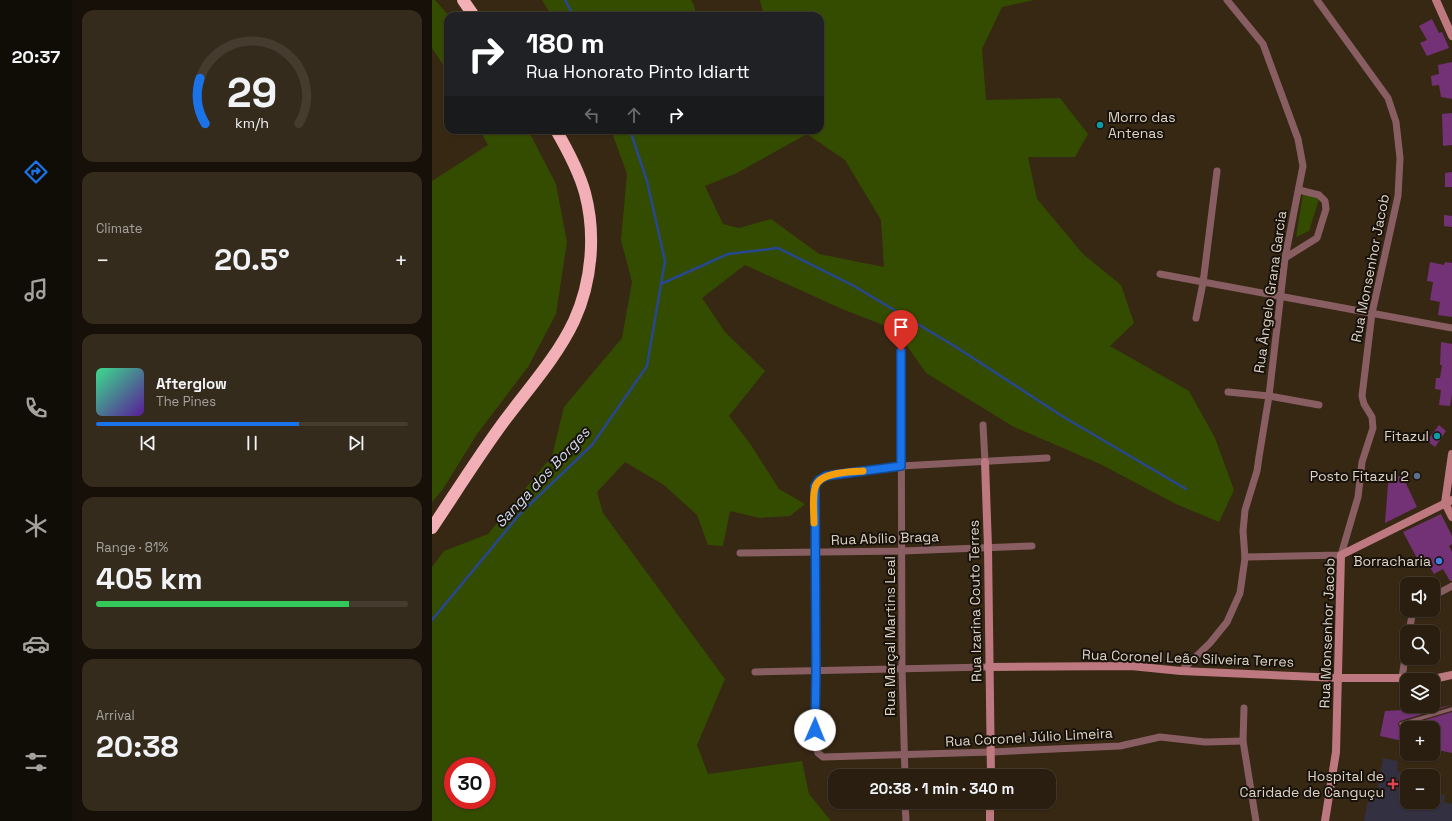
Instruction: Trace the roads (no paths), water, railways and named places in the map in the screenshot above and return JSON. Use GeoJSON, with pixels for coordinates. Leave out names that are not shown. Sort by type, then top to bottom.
{"type":"FeatureCollection","features":[{"type":"Feature","properties":{"kind":"highway"},"geometry":{"type":"LineString","coordinates":[[462,0],[471,12]]}},
{"type":"Feature","properties":{"kind":"highway"},"geometry":{"type":"LineString","coordinates":[[432,528],[505,421],[552,357],[574,321],[580,306],[589,269],[591,243],[589,218],[585,193],[576,170],[558,134]]}},
{"type":"Feature","properties":{"kind":"street","name":"Rua Ângelo Grana Garcia"},"geometry":{"type":"LineString","coordinates":[[1180,671],[1210,644],[1227,622],[1240,593],[1245,557],[1243,531],[1245,510],[1257,471],[1269,396],[1285,258],[1299,190],[1302,166],[1299,145],[1273,67],[1263,44],[1227,0]]}},
{"type":"Feature","properties":{"kind":"street","name":"Rua Monsenhor Jacob"},"geometry":{"type":"LineString","coordinates":[[1317,0],[1388,98],[1396,122],[1400,158],[1398,196],[1372,313],[1362,396],[1364,404],[1372,417],[1373,428],[1362,462],[1358,497],[1341,555],[1336,752],[1325,821]]}},
{"type":"Feature","properties":{"kind":"street"},"geometry":{"type":"LineString","coordinates":[[1436,0],[1452,36]]}},
{"type":"Feature","properties":{"kind":"street"},"geometry":{"type":"LineString","coordinates":[[1196,318],[1203,283],[1217,171]]}},
{"type":"Feature","properties":{"kind":"street"},"geometry":{"type":"LineString","coordinates":[[1285,258],[1317,238],[1326,209],[1326,201],[1319,195],[1299,190]]}},
{"type":"Feature","properties":{"kind":"street"},"geometry":{"type":"LineString","coordinates":[[1160,274],[1452,328]]}},
{"type":"Feature","properties":{"kind":"street","name":"Rua Marçal Martins Leal"},"geometry":{"type":"LineString","coordinates":[[901,351],[902,669],[905,769]]}},
{"type":"Feature","properties":{"kind":"street"},"geometry":{"type":"LineString","coordinates":[[1228,392],[1269,396],[1319,405]]}},
{"type":"Feature","properties":{"kind":"street","name":"Rua Izarina Couto Terres"},"geometry":{"type":"LineString","coordinates":[[983,425],[988,548],[988,667],[991,769]]}},
{"type":"Feature","properties":{"kind":"street"},"geometry":{"type":"LineString","coordinates":[[1452,454],[1448,502],[1452,518]]}},
{"type":"Feature","properties":{"kind":"street"},"geometry":{"type":"LineString","coordinates":[[816,672],[814,553],[815,486],[819,480],[826,476],[901,466],[1047,458]]}},
{"type":"Feature","properties":{"kind":"street"},"geometry":{"type":"LineString","coordinates":[[1245,557],[1341,555],[1448,502]]}},
{"type":"Feature","properties":{"kind":"street","name":"Rua Abílio Braga"},"geometry":{"type":"LineString","coordinates":[[740,553],[902,551],[1032,546]]}},
{"type":"Feature","properties":{"kind":"street"},"geometry":{"type":"LineString","coordinates":[[1440,592],[1452,586]]}},
{"type":"Feature","properties":{"kind":"street","name":"Rua Coronel Leão Silveira Terres"},"geometry":{"type":"LineString","coordinates":[[988,667],[1131,666],[1180,671],[1339,678],[1400,677]]}},
{"type":"Feature","properties":{"kind":"street"},"geometry":{"type":"LineString","coordinates":[[755,672],[816,672],[988,667]]}},
{"type":"Feature","properties":{"kind":"street","name":"Rua Coronel Júlio Limeira"},"geometry":{"type":"LineString","coordinates":[[816,672],[815,744],[818,753],[822,758],[905,756],[1120,746],[1160,737],[1205,742],[1243,742]]}},
{"type":"Feature","properties":{"kind":"street","name":"Rua Coronel Leão Silveira Terres"},"geometry":{"type":"LineString","coordinates":[[1440,678],[1452,675]]}},
{"type":"Feature","properties":{"kind":"street"},"geometry":{"type":"LineString","coordinates":[[1244,708],[1243,742],[1256,821]]}},
{"type":"Feature","properties":{"kind":"street"},"geometry":{"type":"LineString","coordinates":[[905,809],[906,821]]}},
{"type":"Feature","properties":{"kind":"street"},"geometry":{"type":"LineString","coordinates":[[990,809],[990,821]]}},
{"type":"Feature","properties":{"kind":"lane"},"geometry":{"type":"LineString","coordinates":[[1411,721],[1452,709]]}},
{"type":"Feature","properties":{"kind":"waterway","name":"Sanga dos Borges"},"geometry":{"type":"LineString","coordinates":[[565,0],[572,12]]}},
{"type":"Feature","properties":{"kind":"waterway","name":"Sanga dos Borges"},"geometry":{"type":"LineString","coordinates":[[432,620],[520,514],[592,445],[647,366],[665,261],[647,181],[631,134]]}},
{"type":"Feature","properties":{"kind":"waterway"},"geometry":{"type":"LineString","coordinates":[[661,284],[728,254],[778,248],[854,286],[956,347],[1062,416],[1186,489]]}},
{"type":"Feature","properties":{"kind":"place","name":"Morro das Antenas"},"geometry":{"type":"Point","coordinates":[1100,125]}},
{"type":"Feature","properties":{"kind":"place","name":"Fitazul"},"geometry":{"type":"Point","coordinates":[1437,436]}},
{"type":"Feature","properties":{"kind":"place","name":"Posto Fitazul 2"},"geometry":{"type":"Point","coordinates":[1417,476]}},
{"type":"Feature","properties":{"kind":"place","name":"Borracharia"},"geometry":{"type":"Point","coordinates":[1439,561]}},
{"type":"Feature","properties":{"kind":"place","name":"Hospital de Caridade de Canguçu"},"geometry":{"type":"Point","coordinates":[1393,784]}}]}
